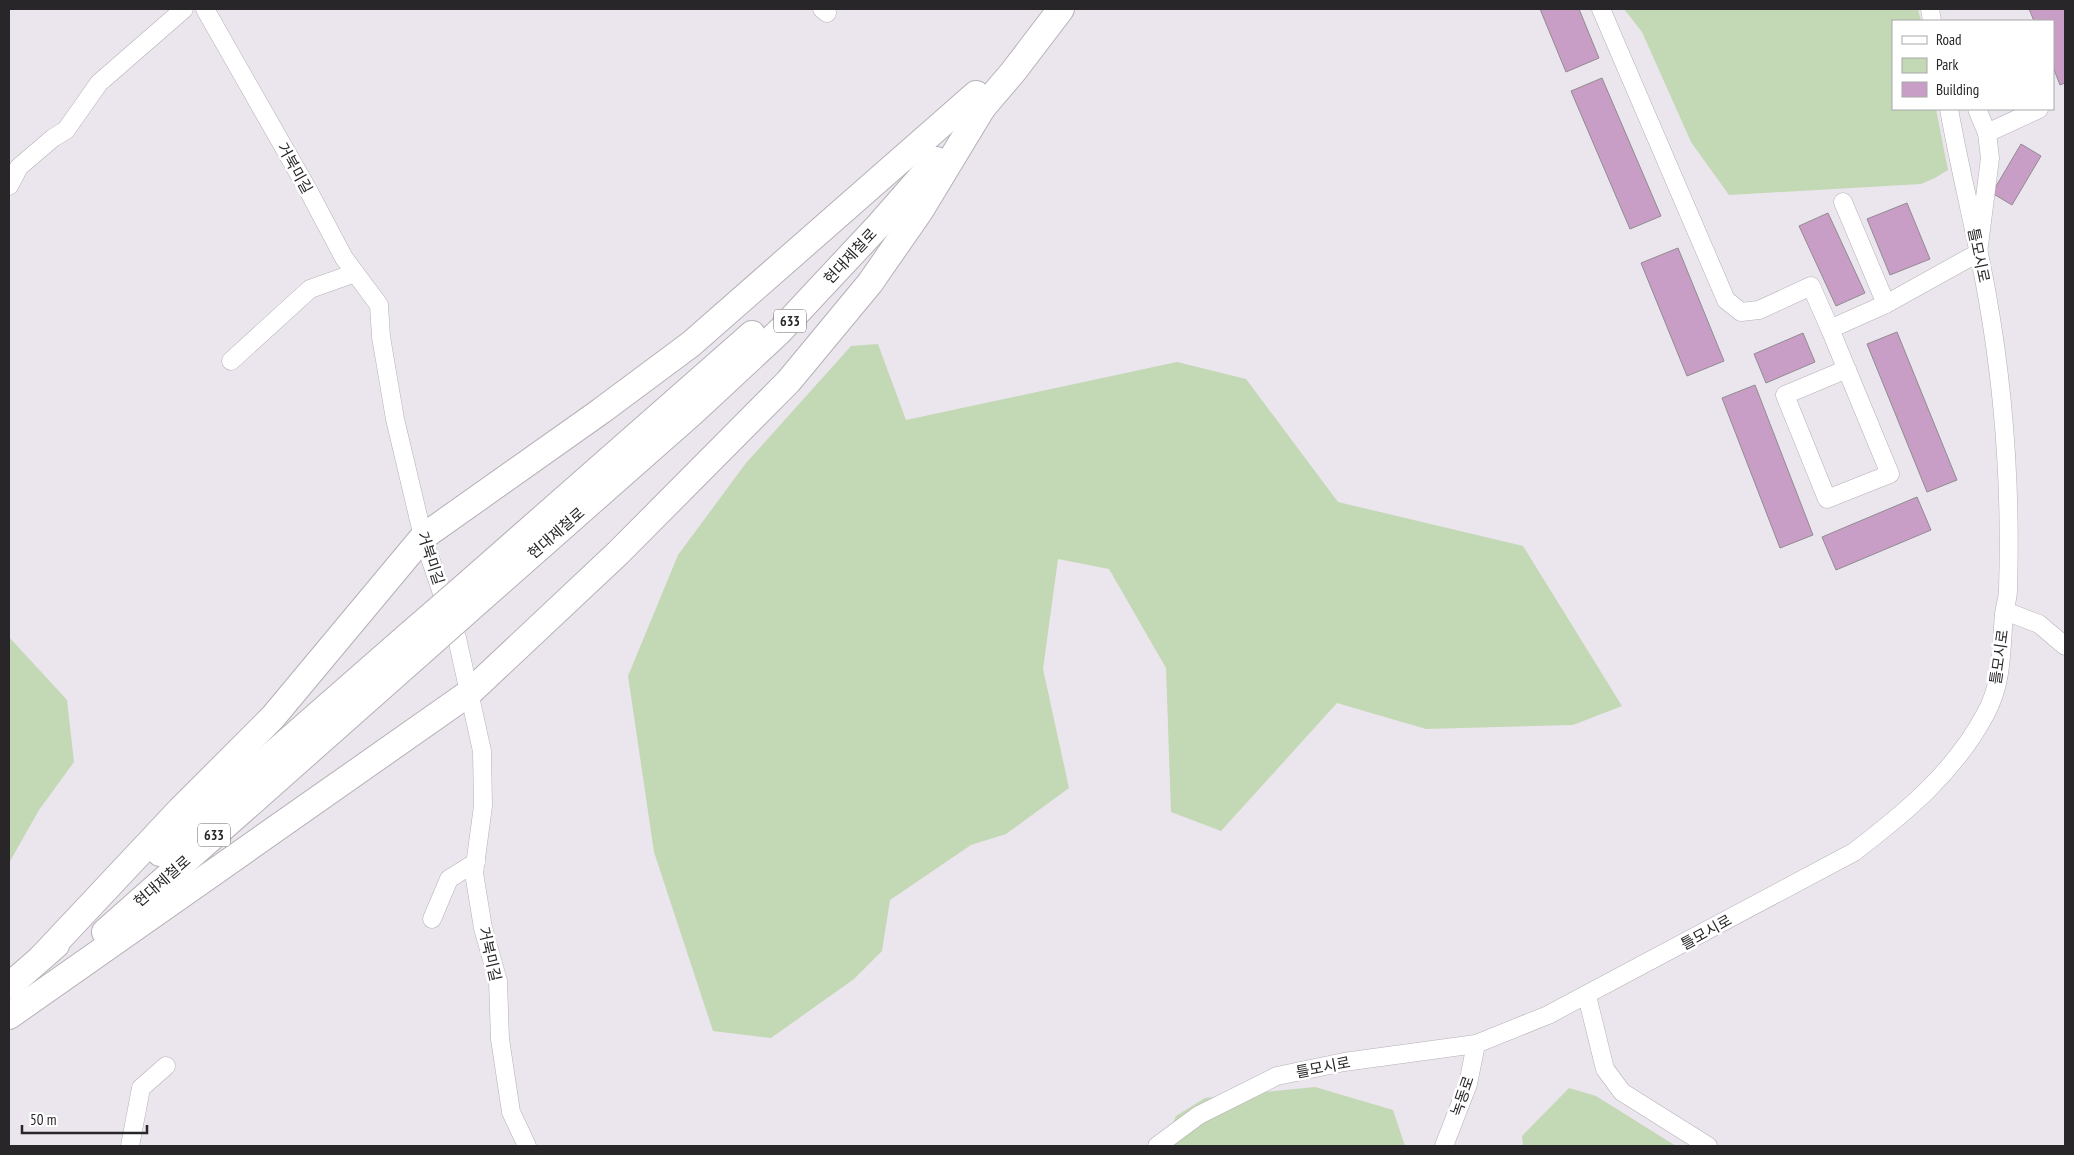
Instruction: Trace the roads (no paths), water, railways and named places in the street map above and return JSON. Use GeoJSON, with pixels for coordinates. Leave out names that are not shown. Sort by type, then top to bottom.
{"type":"FeatureCollection","features":[{"type":"Feature","properties":{"kind":"highway","name":"현대제철로"},"geometry":{"type":"LineString","coordinates":[[9,1017],[416,643],[476,590],[693,412],[780,331],[879,225],[979,100],[1041,9]]}},
{"type":"Feature","properties":{"kind":"highway","name":"현대제철로"},"geometry":{"type":"LineString","coordinates":[[979,100],[1013,72],[1061,9]]}},
{"type":"Feature","properties":{"kind":"highway"},"geometry":{"type":"LineString","coordinates":[[42,957],[180,810],[273,717],[423,537],[601,411],[691,344],[979,100]]}},
{"type":"Feature","properties":{"kind":"highway"},"geometry":{"type":"LineString","coordinates":[[9,1017],[469,693],[618,553],[800,368],[870,283],[920,211],[979,100]]}},
{"type":"Feature","properties":{"kind":"highway","name":"현대제철로"},"geometry":{"type":"LineString","coordinates":[[9,986],[416,643]]}},
{"type":"Feature","properties":{"kind":"street"},"geometry":{"type":"LineString","coordinates":[[10,179],[19,168],[53,138],[66,130],[99,83],[184,9]]}},
{"type":"Feature","properties":{"kind":"street","name":"거북미길"},"geometry":{"type":"LineString","coordinates":[[205,9],[308,190],[344,258],[378,305],[381,337],[395,420],[423,537],[457,638],[482,751],[483,806],[474,873],[483,928],[498,982],[500,1039],[512,1112],[527,1146]]}},
{"type":"Feature","properties":{"kind":"street"},"geometry":{"type":"LineString","coordinates":[[1601,9],[1726,300],[1741,312],[1758,310],[1812,286],[1847,369],[1890,474],[1828,499],[1785,395],[1847,369]]}},
{"type":"Feature","properties":{"kind":"street","name":"틀모시로"},"geometry":{"type":"LineString","coordinates":[[1157,1146],[1199,1115],[1277,1076],[1344,1062],[1476,1044],[1548,1015],[1587,996],[1854,852],[1901,815],[1938,781],[1962,754],[1987,712],[1998,683],[2008,592],[2007,498],[2001,380],[1987,294],[1949,110]]}},
{"type":"Feature","properties":{"kind":"street"},"geometry":{"type":"LineString","coordinates":[[1830,329],[1886,304],[1978,253],[1990,158],[1987,133],[1977,110]]}},
{"type":"Feature","properties":{"kind":"street"},"geometry":{"type":"LineString","coordinates":[[1987,133],[2010,115],[2034,110]]}},
{"type":"Feature","properties":{"kind":"street"},"geometry":{"type":"LineString","coordinates":[[1843,202],[1886,304]]}},
{"type":"Feature","properties":{"kind":"street"},"geometry":{"type":"LineString","coordinates":[[231,361],[310,289],[355,273]]}},
{"type":"Feature","properties":{"kind":"street"},"geometry":{"type":"LineString","coordinates":[[2005,612],[2039,624],[2065,646]]}},
{"type":"Feature","properties":{"kind":"street"},"geometry":{"type":"LineString","coordinates":[[432,919],[449,879],[476,862]]}},
{"type":"Feature","properties":{"kind":"street"},"geometry":{"type":"LineString","coordinates":[[1587,996],[1605,1069],[1622,1092],[1708,1146]]}},
{"type":"Feature","properties":{"kind":"street","name":"녹동로"},"geometry":{"type":"LineString","coordinates":[[1444,1146],[1468,1084],[1476,1044]]}},
{"type":"Feature","properties":{"kind":"street"},"geometry":{"type":"LineString","coordinates":[[130,1146],[141,1088],[166,1066]]}}]}
